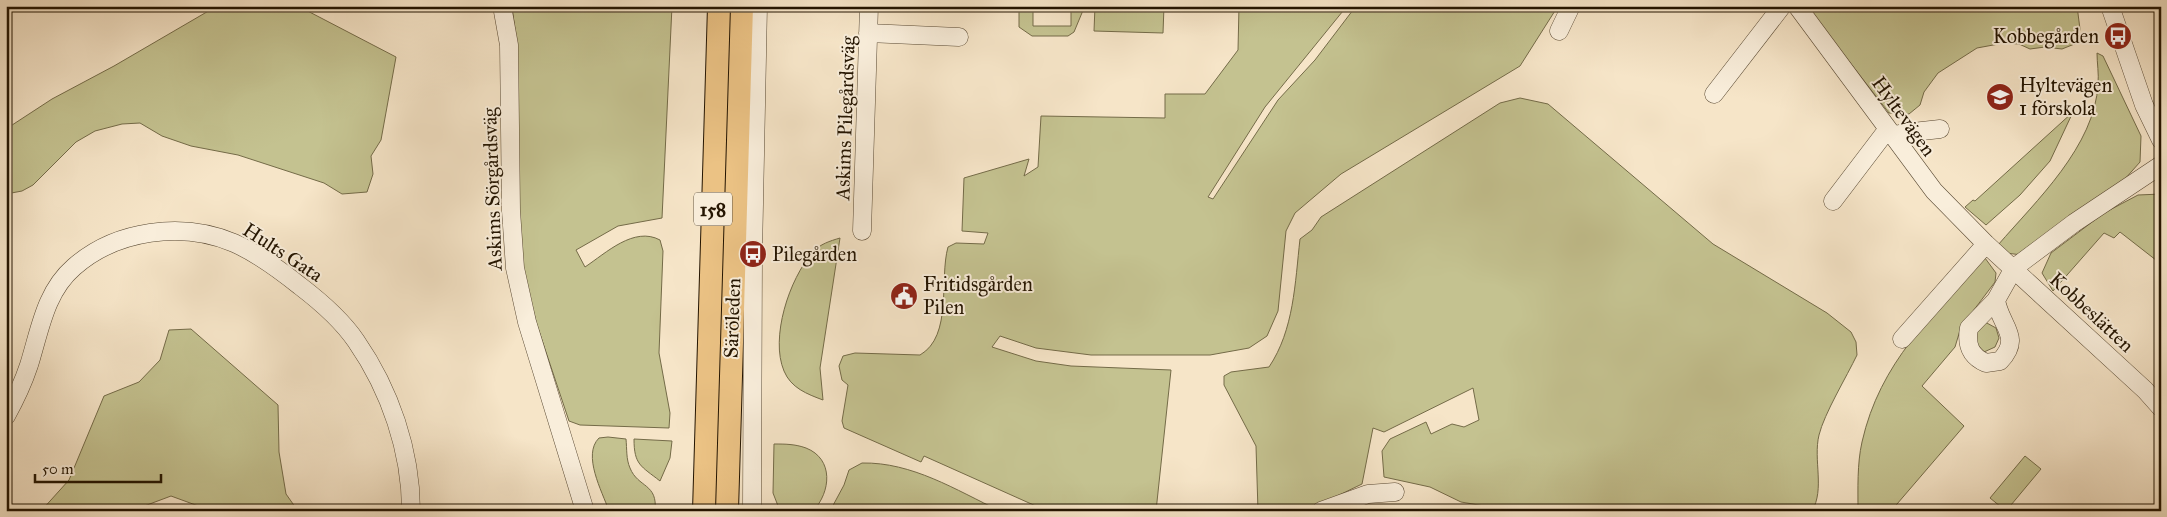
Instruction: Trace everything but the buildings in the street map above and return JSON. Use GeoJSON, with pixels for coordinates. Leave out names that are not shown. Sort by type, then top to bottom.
{"type":"FeatureCollection","features":[{"type":"Feature","properties":{"kind":"main road","name":"Säröleden"},"geometry":{"type":"LineString","coordinates":[[704,511],[719,6]]}},
{"type":"Feature","properties":{"kind":"main road","name":"Säröleden"},"geometry":{"type":"LineString","coordinates":[[727,511],[742,6]]}},
{"type":"Feature","properties":{"kind":"street","name":"Askims Sörgårdsväg"},"geometry":{"type":"LineString","coordinates":[[502,6],[509,45],[511,211],[515,268],[529,330],[585,511]]}},
{"type":"Feature","properties":{"kind":"street"},"geometry":{"type":"LineString","coordinates":[[752,511],[753,254],[758,6]]}},
{"type":"Feature","properties":{"kind":"street","name":"Askims Pilegårdsväg"},"geometry":{"type":"LineString","coordinates":[[862,231],[869,6]]}},
{"type":"Feature","properties":{"kind":"street"},"geometry":{"type":"LineString","coordinates":[[1559,31],[1572,6]]}},
{"type":"Feature","properties":{"kind":"street"},"geometry":{"type":"LineString","coordinates":[[1714,94],[1782,6]]}},
{"type":"Feature","properties":{"kind":"street","name":"Hyltevägen"},"geometry":{"type":"LineString","coordinates":[[1796,6],[1934,191],[1986,244],[2014,268]]}},
{"type":"Feature","properties":{"kind":"street"},"geometry":{"type":"LineString","coordinates":[[2110,6],[2141,97],[2161,140]]}},
{"type":"Feature","properties":{"kind":"street"},"geometry":{"type":"LineString","coordinates":[[868,33],[960,37]]}},
{"type":"Feature","properties":{"kind":"street"},"geometry":{"type":"LineString","coordinates":[[1833,201],[1890,133],[1940,129]]}},
{"type":"Feature","properties":{"kind":"street"},"geometry":{"type":"LineString","coordinates":[[1996,300],[2014,268],[2074,223],[2161,165]]}},
{"type":"Feature","properties":{"kind":"street","name":"Hults Gata"},"geometry":{"type":"LineString","coordinates":[[6,416],[19,390],[38,329],[54,292],[75,266],[88,256],[121,239],[160,232],[201,232],[235,243],[288,276],[322,302],[351,335],[375,374],[398,426],[409,470],[412,511]]}},
{"type":"Feature","properties":{"kind":"street"},"geometry":{"type":"LineString","coordinates":[[1902,339],[1986,244]]}},
{"type":"Feature","properties":{"kind":"street","name":"Kobbeslätten"},"geometry":{"type":"LineString","coordinates":[[2014,268],[2145,390],[2161,408]]}},
{"type":"Feature","properties":{"kind":"street"},"geometry":{"type":"LineString","coordinates":[[1321,511],[1368,494],[1395,492]]}},
{"type":"Feature","properties":{"kind":"shaded area"},"geometry":{"type":"Polygon","coordinates":[[[217,6],[298,6],[396,57],[381,140],[371,156],[373,174],[367,192],[342,194],[324,183],[238,155],[191,146],[162,136],[140,123],[122,124],[95,131],[76,142],[33,185],[22,191],[6,194],[6,129],[52,99],[114,66],[217,6]]]}},
{"type":"Feature","properties":{"kind":"shaded area"},"geometry":{"type":"Polygon","coordinates":[[[512,6],[672,6],[662,218],[618,226],[576,250],[585,267],[611,249],[630,239],[640,236],[660,240],[663,251],[659,353],[670,413],[669,428],[580,425],[569,421],[536,322],[523,269],[519,219],[517,47],[512,6]]]}},
{"type":"Feature","properties":{"kind":"shaded area"},"geometry":{"type":"Polygon","coordinates":[[[1019,6],[1033,6],[1033,26],[1071,26],[1071,7],[1084,8],[1074,32],[1068,36],[1032,36],[1019,27],[1019,6]]]}},
{"type":"Feature","properties":{"kind":"shaded area"},"geometry":{"type":"Polygon","coordinates":[[[1095,6],[1164,6],[1163,33],[1094,31],[1095,6]]]}},
{"type":"Feature","properties":{"kind":"shaded area"},"geometry":{"type":"Polygon","coordinates":[[[1239,6],[1347,6],[1265,107],[1208,197],[1213,199],[1278,100],[1315,60],[1356,6],[1558,6],[1520,66],[1341,174],[1295,213],[1286,231],[1278,311],[1267,336],[1249,348],[1210,355],[1091,355],[1036,348],[1000,336],[992,347],[1036,361],[1071,366],[1171,370],[1156,511],[1047,511],[924,456],[921,462],[844,428],[842,421],[848,385],[842,380],[839,366],[843,356],[855,353],[920,355],[930,346],[937,335],[941,321],[948,247],[956,243],[984,244],[988,233],[962,231],[964,178],[1029,159],[1024,176],[1038,167],[1041,116],[1165,118],[1165,94],[1205,94],[1238,50],[1239,6]]]}},
{"type":"Feature","properties":{"kind":"shaded area"},"geometry":{"type":"Polygon","coordinates":[[[1806,6],[2077,6],[2080,29],[2077,43],[2062,49],[2045,47],[2030,49],[2019,44],[2004,43],[1977,48],[1938,73],[1924,92],[1920,105],[1909,114],[1889,113],[1806,6]]]}},
{"type":"Feature","properties":{"kind":"shaded area"},"geometry":{"type":"Polygon","coordinates":[[[2097,53],[2103,56],[2141,136],[2140,162],[2124,180],[2022,255],[2006,253],[1998,245],[2046,191],[2075,151],[2086,129],[2094,107],[2098,84],[2097,53]]]}},
{"type":"Feature","properties":{"kind":"shaded area"},"geometry":{"type":"Polygon","coordinates":[[[1520,98],[1548,104],[1713,244],[1827,313],[1851,332],[1856,342],[1857,355],[1831,406],[1819,435],[1817,454],[1818,493],[1812,511],[1514,511],[1461,502],[1430,487],[1384,477],[1382,451],[1390,439],[1426,422],[1431,434],[1452,424],[1464,427],[1479,420],[1473,388],[1384,432],[1373,428],[1362,484],[1306,511],[1258,511],[1256,446],[1224,385],[1224,376],[1231,372],[1269,367],[1277,353],[1284,338],[1292,306],[1300,239],[1312,230],[1321,217],[1500,103],[1520,98]]]}},
{"type":"Feature","properties":{"kind":"shaded area"},"geometry":{"type":"Polygon","coordinates":[[[2073,112],[2050,161],[2020,195],[1986,225],[1965,207],[1973,200],[1975,201],[2073,112]]]}},
{"type":"Feature","properties":{"kind":"shaded area"},"geometry":{"type":"Polygon","coordinates":[[[2161,194],[2161,264],[2120,232],[2114,238],[2104,233],[2053,291],[2042,273],[2051,253],[2104,213],[2138,195],[2161,194]]]}},
{"type":"Feature","properties":{"kind":"shaded area"},"geometry":{"type":"Polygon","coordinates":[[[840,238],[820,368],[823,400],[800,390],[787,377],[780,358],[779,342],[784,309],[796,277],[813,252],[819,247],[840,238]]]}},
{"type":"Feature","properties":{"kind":"shaded area"},"geometry":{"type":"Polygon","coordinates":[[[1985,258],[1996,273],[1995,282],[1961,327],[1955,347],[1922,386],[1964,426],[1891,511],[1858,511],[1860,450],[1870,414],[1881,388],[1910,342],[1985,258]]]}},
{"type":"Feature","properties":{"kind":"shaded area"},"geometry":{"type":"Polygon","coordinates":[[[1985,322],[1996,328],[1999,338],[1995,347],[1984,352],[1970,336],[1985,322]]]}},
{"type":"Feature","properties":{"kind":"shaded area"},"geometry":{"type":"Polygon","coordinates":[[[191,329],[278,405],[279,452],[286,494],[298,511],[212,511],[171,496],[131,511],[41,511],[69,480],[104,396],[139,382],[160,360],[169,330],[191,329]]]}},
{"type":"Feature","properties":{"kind":"shaded area"},"geometry":{"type":"Polygon","coordinates":[[[599,438],[626,439],[627,458],[630,468],[633,474],[651,490],[655,502],[655,511],[609,511],[598,484],[592,454],[594,445],[599,438]]]}},
{"type":"Feature","properties":{"kind":"shaded area"},"geometry":{"type":"Polygon","coordinates":[[[634,439],[672,441],[670,458],[660,481],[637,460],[634,439]]]}},
{"type":"Feature","properties":{"kind":"shaded area"},"geometry":{"type":"Polygon","coordinates":[[[774,444],[806,448],[815,453],[821,460],[827,477],[826,486],[819,503],[813,511],[780,511],[773,493],[774,444]]]}},
{"type":"Feature","properties":{"kind":"shaded area"},"geometry":{"type":"Polygon","coordinates":[[[2025,456],[2041,469],[2006,511],[1990,498],[2025,456]]]}},
{"type":"Feature","properties":{"kind":"shaded area"},"geometry":{"type":"Polygon","coordinates":[[[862,463],[898,467],[916,472],[950,486],[1000,511],[830,511],[844,485],[849,470],[862,463]]]}},
{"type":"Feature","properties":{"kind":"place","name":"Kobbegården"},"geometry":{"type":"Point","coordinates":[2118,36]}},
{"type":"Feature","properties":{"kind":"place","name":"Hyltevägen 1 förskola"},"geometry":{"type":"Point","coordinates":[2000,97]}},
{"type":"Feature","properties":{"kind":"place","name":"Pilegården"},"geometry":{"type":"Point","coordinates":[753,254]}},
{"type":"Feature","properties":{"kind":"place","name":"Fritidsgården Pilen"},"geometry":{"type":"Point","coordinates":[904,296]}}]}
